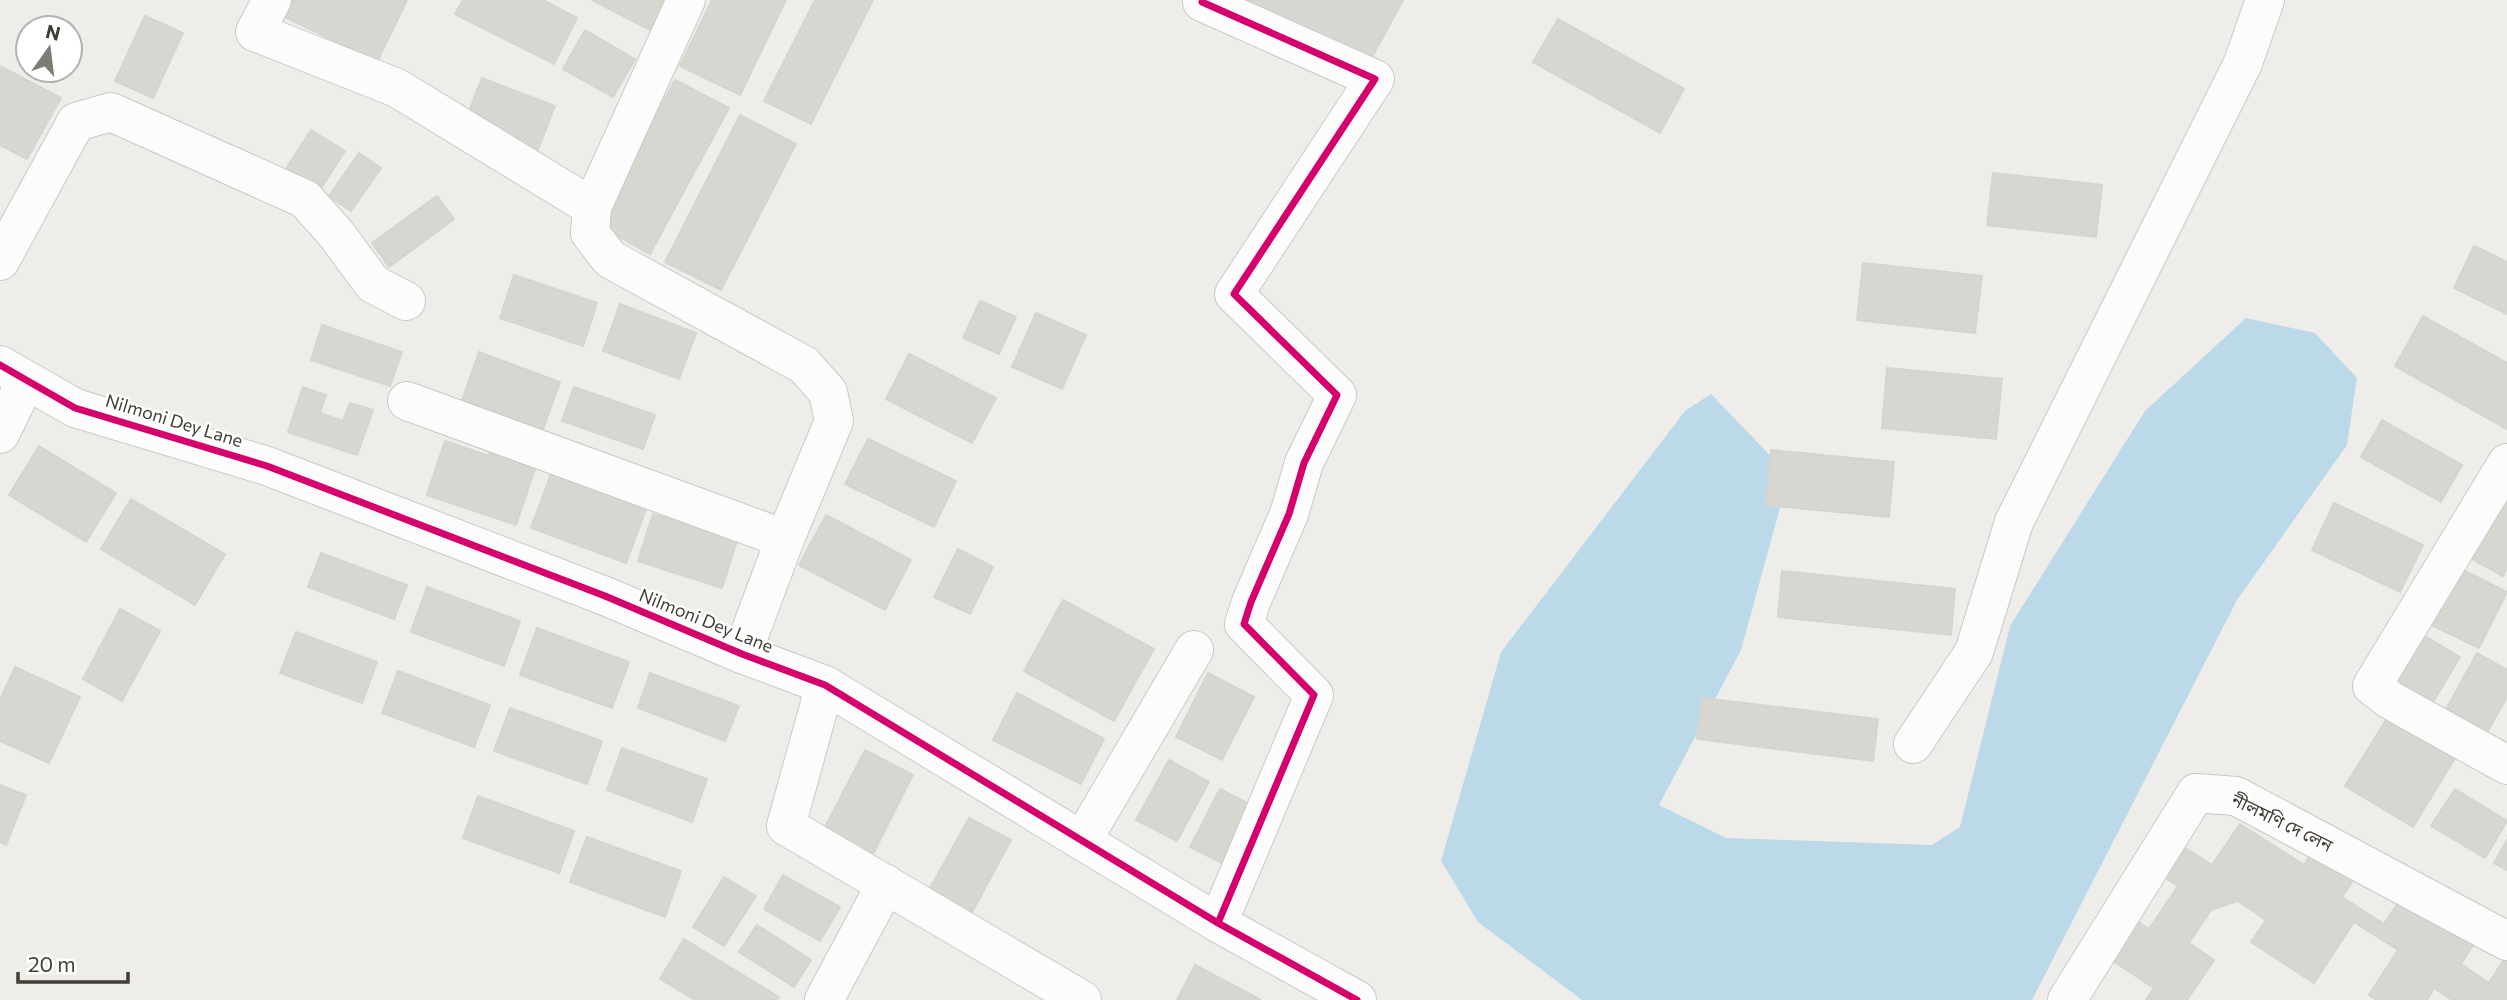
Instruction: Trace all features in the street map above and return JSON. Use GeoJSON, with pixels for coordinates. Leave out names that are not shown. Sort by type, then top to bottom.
{"type":"FeatureCollection","features":[{"type":"Feature","properties":{"kind":"street"},"geometry":{"type":"LineString","coordinates":[[272,0],[255,32],[397,88],[592,207]]}},
{"type":"Feature","properties":{"kind":"street"},"geometry":{"type":"LineString","coordinates":[[686,0],[592,207],[590,233],[610,259],[804,365],[828,392],[834,421],[785,539],[742,654]]}},
{"type":"Feature","properties":{"kind":"street"},"geometry":{"type":"LineString","coordinates":[[1203,0],[1202,2],[1375,79],[1234,295],[1337,395],[1304,463],[1289,514],[1244,624],[1314,695],[1218,923]]}},
{"type":"Feature","properties":{"kind":"street"},"geometry":{"type":"LineString","coordinates":[[1913,744],[1974,652],[2014,522],[2243,63],[2265,0]]}},
{"type":"Feature","properties":{"kind":"street"},"geometry":{"type":"LineString","coordinates":[[0,261],[76,122],[111,112],[304,199],[337,235],[373,284],[406,301]]}},
{"type":"Feature","properties":{"kind":"street"},"geometry":{"type":"LineString","coordinates":[[0,434],[13,373]]}},
{"type":"Feature","properties":{"kind":"street","name":"Nilmoni Dey Lane"},"geometry":{"type":"LineString","coordinates":[[13,373],[75,408],[267,466],[605,596],[742,654],[825,685],[1218,923],[1357,1000]]}},
{"type":"Feature","properties":{"kind":"street"},"geometry":{"type":"LineString","coordinates":[[407,401],[785,539]]}},
{"type":"Feature","properties":{"kind":"street"},"geometry":{"type":"LineString","coordinates":[[2507,463],[2372,686],[2390,700],[2507,765]]}},
{"type":"Feature","properties":{"kind":"street"},"geometry":{"type":"LineString","coordinates":[[1082,841],[1194,650]]}},
{"type":"Feature","properties":{"kind":"street"},"geometry":{"type":"LineString","coordinates":[[825,685],[786,826],[1082,1000]]}},
{"type":"Feature","properties":{"kind":"street","name":"নীলমণি দে লেন"},"geometry":{"type":"LineString","coordinates":[[2067,1000],[2196,793],[2236,796],[2507,941]]}},
{"type":"Feature","properties":{"kind":"street"},"geometry":{"type":"LineString","coordinates":[[824,1000],[886,884]]}},
{"type":"Feature","properties":{"kind":"water"},"geometry":{"type":"Polygon","coordinates":[[[2246,318],[2315,333],[2357,378],[2347,445],[2237,600],[2032,1000],[1582,1000],[1478,922],[1441,861],[1501,652],[1685,411],[1711,394],[1789,475],[1741,650],[1659,805],[1726,838],[1932,845],[1960,827],[2010,626],[2145,411],[2246,318]]]}},
{"type":"Feature","properties":{"kind":"building"},"geometry":{"type":"Polygon","coordinates":[[[293,0],[407,0],[377,62],[285,17],[293,0]]]}},
{"type":"Feature","properties":{"kind":"building"},"geometry":{"type":"Polygon","coordinates":[[[463,0],[543,0],[577,18],[554,64],[455,14],[463,0]]]}},
{"type":"Feature","properties":{"kind":"building"},"geometry":{"type":"Polygon","coordinates":[[[592,0],[668,0],[652,31],[592,0]]]}},
{"type":"Feature","properties":{"kind":"building"},"geometry":{"type":"Polygon","coordinates":[[[712,0],[786,0],[740,95],[680,66],[712,0]]]}},
{"type":"Feature","properties":{"kind":"building"},"geometry":{"type":"Polygon","coordinates":[[[815,0],[873,0],[811,124],[764,101],[815,0]]]}},
{"type":"Feature","properties":{"kind":"building"},"geometry":{"type":"Polygon","coordinates":[[[1232,0],[1403,0],[1364,72],[1232,0]]]}},
{"type":"Feature","properties":{"kind":"building"},"geometry":{"type":"Polygon","coordinates":[[[145,16],[183,33],[153,98],[115,81],[145,16]]]}},
{"type":"Feature","properties":{"kind":"building"},"geometry":{"type":"Polygon","coordinates":[[[1558,19],[1684,89],[1660,133],[1533,62],[1558,19]]]}},
{"type":"Feature","properties":{"kind":"building"},"geometry":{"type":"Polygon","coordinates":[[[585,30],[635,59],[613,97],[563,69],[585,30]]]}},
{"type":"Feature","properties":{"kind":"building"},"geometry":{"type":"Polygon","coordinates":[[[0,66],[14,73],[14,84],[34,84],[61,98],[27,159],[0,145],[0,66]]]}},
{"type":"Feature","properties":{"kind":"building"},"geometry":{"type":"Polygon","coordinates":[[[482,78],[555,106],[537,152],[464,124],[482,78]]]}},
{"type":"Feature","properties":{"kind":"building"},"geometry":{"type":"Polygon","coordinates":[[[675,80],[729,108],[650,254],[597,225],[675,80]]]}},
{"type":"Feature","properties":{"kind":"building"},"geometry":{"type":"Polygon","coordinates":[[[740,115],[796,144],[721,290],[665,262],[740,115]]]}},
{"type":"Feature","properties":{"kind":"building"},"geometry":{"type":"Polygon","coordinates":[[[311,130],[345,151],[320,190],[286,169],[311,130]]]}},
{"type":"Feature","properties":{"kind":"building"},"geometry":{"type":"Polygon","coordinates":[[[359,153],[381,168],[351,211],[329,196],[359,153]]]}},
{"type":"Feature","properties":{"kind":"building"},"geometry":{"type":"Polygon","coordinates":[[[1993,173],[2102,185],[2096,237],[1987,225],[1993,173]]]}},
{"type":"Feature","properties":{"kind":"building"},"geometry":{"type":"Polygon","coordinates":[[[437,196],[454,219],[389,267],[372,243],[437,196]]]}},
{"type":"Feature","properties":{"kind":"building"},"geometry":{"type":"Polygon","coordinates":[[[2474,246],[2507,262],[2507,314],[2454,288],[2474,246]]]}},
{"type":"Feature","properties":{"kind":"building"},"geometry":{"type":"Polygon","coordinates":[[[1863,263],[1982,276],[1975,333],[1857,320],[1863,263]]]}},
{"type":"Feature","properties":{"kind":"building"},"geometry":{"type":"Polygon","coordinates":[[[514,275],[597,303],[583,346],[500,318],[514,275]]]}},
{"type":"Feature","properties":{"kind":"building"},"geometry":{"type":"Polygon","coordinates":[[[980,301],[1016,317],[999,354],[963,338],[980,301]]]}},
{"type":"Feature","properties":{"kind":"building"},"geometry":{"type":"Polygon","coordinates":[[[620,304],[696,333],[679,379],[603,351],[620,304]]]}},
{"type":"Feature","properties":{"kind":"building"},"geometry":{"type":"Polygon","coordinates":[[[1036,313],[1086,335],[1062,389],[1012,367],[1036,313]]]}},
{"type":"Feature","properties":{"kind":"building"},"geometry":{"type":"Polygon","coordinates":[[[2423,316],[2507,363],[2507,429],[2395,366],[2423,316]]]}},
{"type":"Feature","properties":{"kind":"building"},"geometry":{"type":"Polygon","coordinates":[[[322,325],[402,352],[390,386],[311,360],[322,325]]]}},
{"type":"Feature","properties":{"kind":"building"},"geometry":{"type":"Polygon","coordinates":[[[479,352],[560,382],[542,432],[461,403],[479,352]]]}},
{"type":"Feature","properties":{"kind":"building"},"geometry":{"type":"Polygon","coordinates":[[[909,354],[996,398],[972,443],[886,399],[909,354]]]}},
{"type":"Feature","properties":{"kind":"building"},"geometry":{"type":"Polygon","coordinates":[[[1887,368],[2002,379],[1996,439],[1882,428],[1887,368]]]}},
{"type":"Feature","properties":{"kind":"building"},"geometry":{"type":"Polygon","coordinates":[[[303,387],[326,395],[320,413],[343,421],[350,403],[373,410],[357,455],[288,432],[303,387]]]}},
{"type":"Feature","properties":{"kind":"building"},"geometry":{"type":"Polygon","coordinates":[[[574,387],[655,415],[643,449],[562,421],[574,387]]]}},
{"type":"Feature","properties":{"kind":"building"},"geometry":{"type":"Polygon","coordinates":[[[2382,420],[2462,465],[2441,502],[2361,457],[2382,420]]]}},
{"type":"Feature","properties":{"kind":"building"},"geometry":{"type":"Polygon","coordinates":[[[868,439],[956,481],[934,527],[845,484],[868,439]]]}},
{"type":"Feature","properties":{"kind":"building"},"geometry":{"type":"Polygon","coordinates":[[[445,441],[489,456],[492,444],[538,460],[516,525],[427,495],[445,441]]]}},
{"type":"Feature","properties":{"kind":"building"},"geometry":{"type":"Polygon","coordinates":[[[39,446],[116,493],[86,542],[9,495],[39,446]]]}},
{"type":"Feature","properties":{"kind":"building"},"geometry":{"type":"Polygon","coordinates":[[[1771,450],[1894,462],[1889,517],[1766,505],[1771,450]]]}},
{"type":"Feature","properties":{"kind":"building"},"geometry":{"type":"Polygon","coordinates":[[[554,466],[649,501],[626,563],[531,528],[554,466]]]}},
{"type":"Feature","properties":{"kind":"building"},"geometry":{"type":"Polygon","coordinates":[[[2507,497],[2507,568],[2503,576],[2463,554],[2507,497]]]}},
{"type":"Feature","properties":{"kind":"building"},"geometry":{"type":"Polygon","coordinates":[[[131,499],[225,554],[195,605],[101,549],[131,499]]]}},
{"type":"Feature","properties":{"kind":"building"},"geometry":{"type":"Polygon","coordinates":[[[2334,503],[2423,545],[2400,592],[2312,550],[2334,503]]]}},
{"type":"Feature","properties":{"kind":"building"},"geometry":{"type":"Polygon","coordinates":[[[653,514],[737,541],[722,588],[638,561],[653,514]]]}},
{"type":"Feature","properties":{"kind":"building"},"geometry":{"type":"Polygon","coordinates":[[[826,515],[911,560],[885,610],[799,565],[826,515]]]}},
{"type":"Feature","properties":{"kind":"building"},"geometry":{"type":"Polygon","coordinates":[[[958,549],[993,567],[970,614],[934,597],[958,549]]]}},
{"type":"Feature","properties":{"kind":"building"},"geometry":{"type":"Polygon","coordinates":[[[321,553],[407,585],[394,619],[308,587],[321,553]]]}},
{"type":"Feature","properties":{"kind":"building"},"geometry":{"type":"Polygon","coordinates":[[[2455,566],[2507,592],[2479,648],[2427,623],[2455,566]]]}},
{"type":"Feature","properties":{"kind":"building"},"geometry":{"type":"Polygon","coordinates":[[[1782,571],[1955,589],[1951,635],[1778,617],[1782,571]]]}},
{"type":"Feature","properties":{"kind":"building"},"geometry":{"type":"Polygon","coordinates":[[[427,587],[520,621],[504,666],[411,632],[427,587]]]}},
{"type":"Feature","properties":{"kind":"building"},"geometry":{"type":"Polygon","coordinates":[[[1063,600],[1154,649],[1114,721],[1024,671],[1063,600]]]}},
{"type":"Feature","properties":{"kind":"building"},"geometry":{"type":"Polygon","coordinates":[[[120,609],[160,631],[122,701],[83,679],[120,609]]]}},
{"type":"Feature","properties":{"kind":"building"},"geometry":{"type":"Polygon","coordinates":[[[537,628],[629,662],[612,708],[520,675],[537,628]]]}},
{"type":"Feature","properties":{"kind":"building"},"geometry":{"type":"Polygon","coordinates":[[[296,632],[377,662],[362,703],[280,673],[296,632]]]}},
{"type":"Feature","properties":{"kind":"building"},"geometry":{"type":"Polygon","coordinates":[[[2418,632],[2460,657],[2427,712],[2385,688],[2418,632]]]}},
{"type":"Feature","properties":{"kind":"building"},"geometry":{"type":"Polygon","coordinates":[[[2477,653],[2507,670],[2507,697],[2485,736],[2444,713],[2477,653]]]}},
{"type":"Feature","properties":{"kind":"building"},"geometry":{"type":"Polygon","coordinates":[[[15,667],[80,697],[49,763],[0,741],[0,700],[15,667]]]}},
{"type":"Feature","properties":{"kind":"building"},"geometry":{"type":"Polygon","coordinates":[[[398,671],[490,705],[474,747],[382,713],[398,671]]]}},
{"type":"Feature","properties":{"kind":"building"},"geometry":{"type":"Polygon","coordinates":[[[650,673],[739,706],[725,741],[638,708],[650,673]]]}},
{"type":"Feature","properties":{"kind":"building"},"geometry":{"type":"Polygon","coordinates":[[[1208,673],[1254,697],[1222,760],[1176,737],[1208,673]]]}},
{"type":"Feature","properties":{"kind":"building"},"geometry":{"type":"Polygon","coordinates":[[[1017,693],[1104,739],[1081,784],[993,740],[1017,693]]]}},
{"type":"Feature","properties":{"kind":"building"},"geometry":{"type":"Polygon","coordinates":[[[1702,698],[1878,719],[1873,761],[1697,739],[1702,698]]]}},
{"type":"Feature","properties":{"kind":"building"},"geometry":{"type":"Polygon","coordinates":[[[510,708],[602,741],[587,784],[494,751],[510,708]]]}},
{"type":"Feature","properties":{"kind":"building"},"geometry":{"type":"Polygon","coordinates":[[[2388,717],[2455,758],[2413,827],[2345,786],[2388,717]]]}},
{"type":"Feature","properties":{"kind":"building"},"geometry":{"type":"Polygon","coordinates":[[[622,748],[707,779],[692,822],[607,790],[622,748]]]}},
{"type":"Feature","properties":{"kind":"building"},"geometry":{"type":"Polygon","coordinates":[[[865,750],[913,775],[872,856],[823,831],[865,750]]]}},
{"type":"Feature","properties":{"kind":"building"},"geometry":{"type":"Polygon","coordinates":[[[1169,760],[1209,782],[1177,841],[1136,820],[1169,760]]]}},
{"type":"Feature","properties":{"kind":"building"},"geometry":{"type":"Polygon","coordinates":[[[0,785],[26,795],[6,845],[0,842],[0,785]]]}},
{"type":"Feature","properties":{"kind":"building"},"geometry":{"type":"Polygon","coordinates":[[[1220,789],[1261,810],[1232,868],[1190,847],[1220,789]]]}},
{"type":"Feature","properties":{"kind":"building"},"geometry":{"type":"Polygon","coordinates":[[[2455,789],[2507,821],[2485,858],[2431,826],[2455,789]]]}},
{"type":"Feature","properties":{"kind":"building"},"geometry":{"type":"Polygon","coordinates":[[[478,796],[574,831],[559,873],[463,838],[478,796]]]}},
{"type":"Feature","properties":{"kind":"building"},"geometry":{"type":"Polygon","coordinates":[[[969,818],[1011,840],[970,916],[927,894],[969,818]]]}},
{"type":"Feature","properties":{"kind":"building"},"geometry":{"type":"Polygon","coordinates":[[[2240,824],[2304,865],[2311,854],[2352,882],[2342,897],[2384,924],[2405,892],[2477,939],[2461,964],[2489,983],[2505,958],[2507,959],[2507,1000],[2452,1000],[2434,988],[2427,1000],[2377,1000],[2369,995],[2398,950],[2354,922],[2314,983],[2251,942],[2266,920],[2238,901],[2211,910],[2189,943],[2214,960],[2187,1000],[2146,1000],[2154,988],[2101,953],[2126,914],[2149,929],[2178,886],[2156,872],[2176,842],[2212,865],[2240,824]]]}},
{"type":"Feature","properties":{"kind":"building"},"geometry":{"type":"Polygon","coordinates":[[[587,837],[681,871],[665,917],[570,882],[587,837]]]}},
{"type":"Feature","properties":{"kind":"building"},"geometry":{"type":"Polygon","coordinates":[[[2507,840],[2507,870],[2494,863],[2507,840]]]}},
{"type":"Feature","properties":{"kind":"building"},"geometry":{"type":"Polygon","coordinates":[[[783,875],[840,907],[820,941],[764,909],[783,875]]]}},
{"type":"Feature","properties":{"kind":"building"},"geometry":{"type":"Polygon","coordinates":[[[724,877],[756,896],[724,946],[693,927],[724,877]]]}},
{"type":"Feature","properties":{"kind":"building"},"geometry":{"type":"Polygon","coordinates":[[[757,925],[811,960],[794,987],[739,952],[757,925]]]}},
{"type":"Feature","properties":{"kind":"building"},"geometry":{"type":"Polygon","coordinates":[[[684,939],[779,997],[777,1000],[695,1000],[660,979],[684,939]]]}},
{"type":"Feature","properties":{"kind":"building"},"geometry":{"type":"Polygon","coordinates":[[[1195,965],[1261,1000],[1177,1000],[1195,965]]]}},
{"type":"Feature","properties":{"kind":"cycle path"},"geometry":{"type":"LineString","coordinates":[[1203,0],[1202,2],[1375,79],[1234,294],[1337,395],[1304,463],[1289,514],[1244,624],[1314,695],[1218,923]]}},
{"type":"Feature","properties":{"kind":"cycle path"},"geometry":{"type":"LineString","coordinates":[[0,365],[75,408],[267,466],[605,596],[742,654],[825,685],[1218,923],[1357,1000]]}}]}
